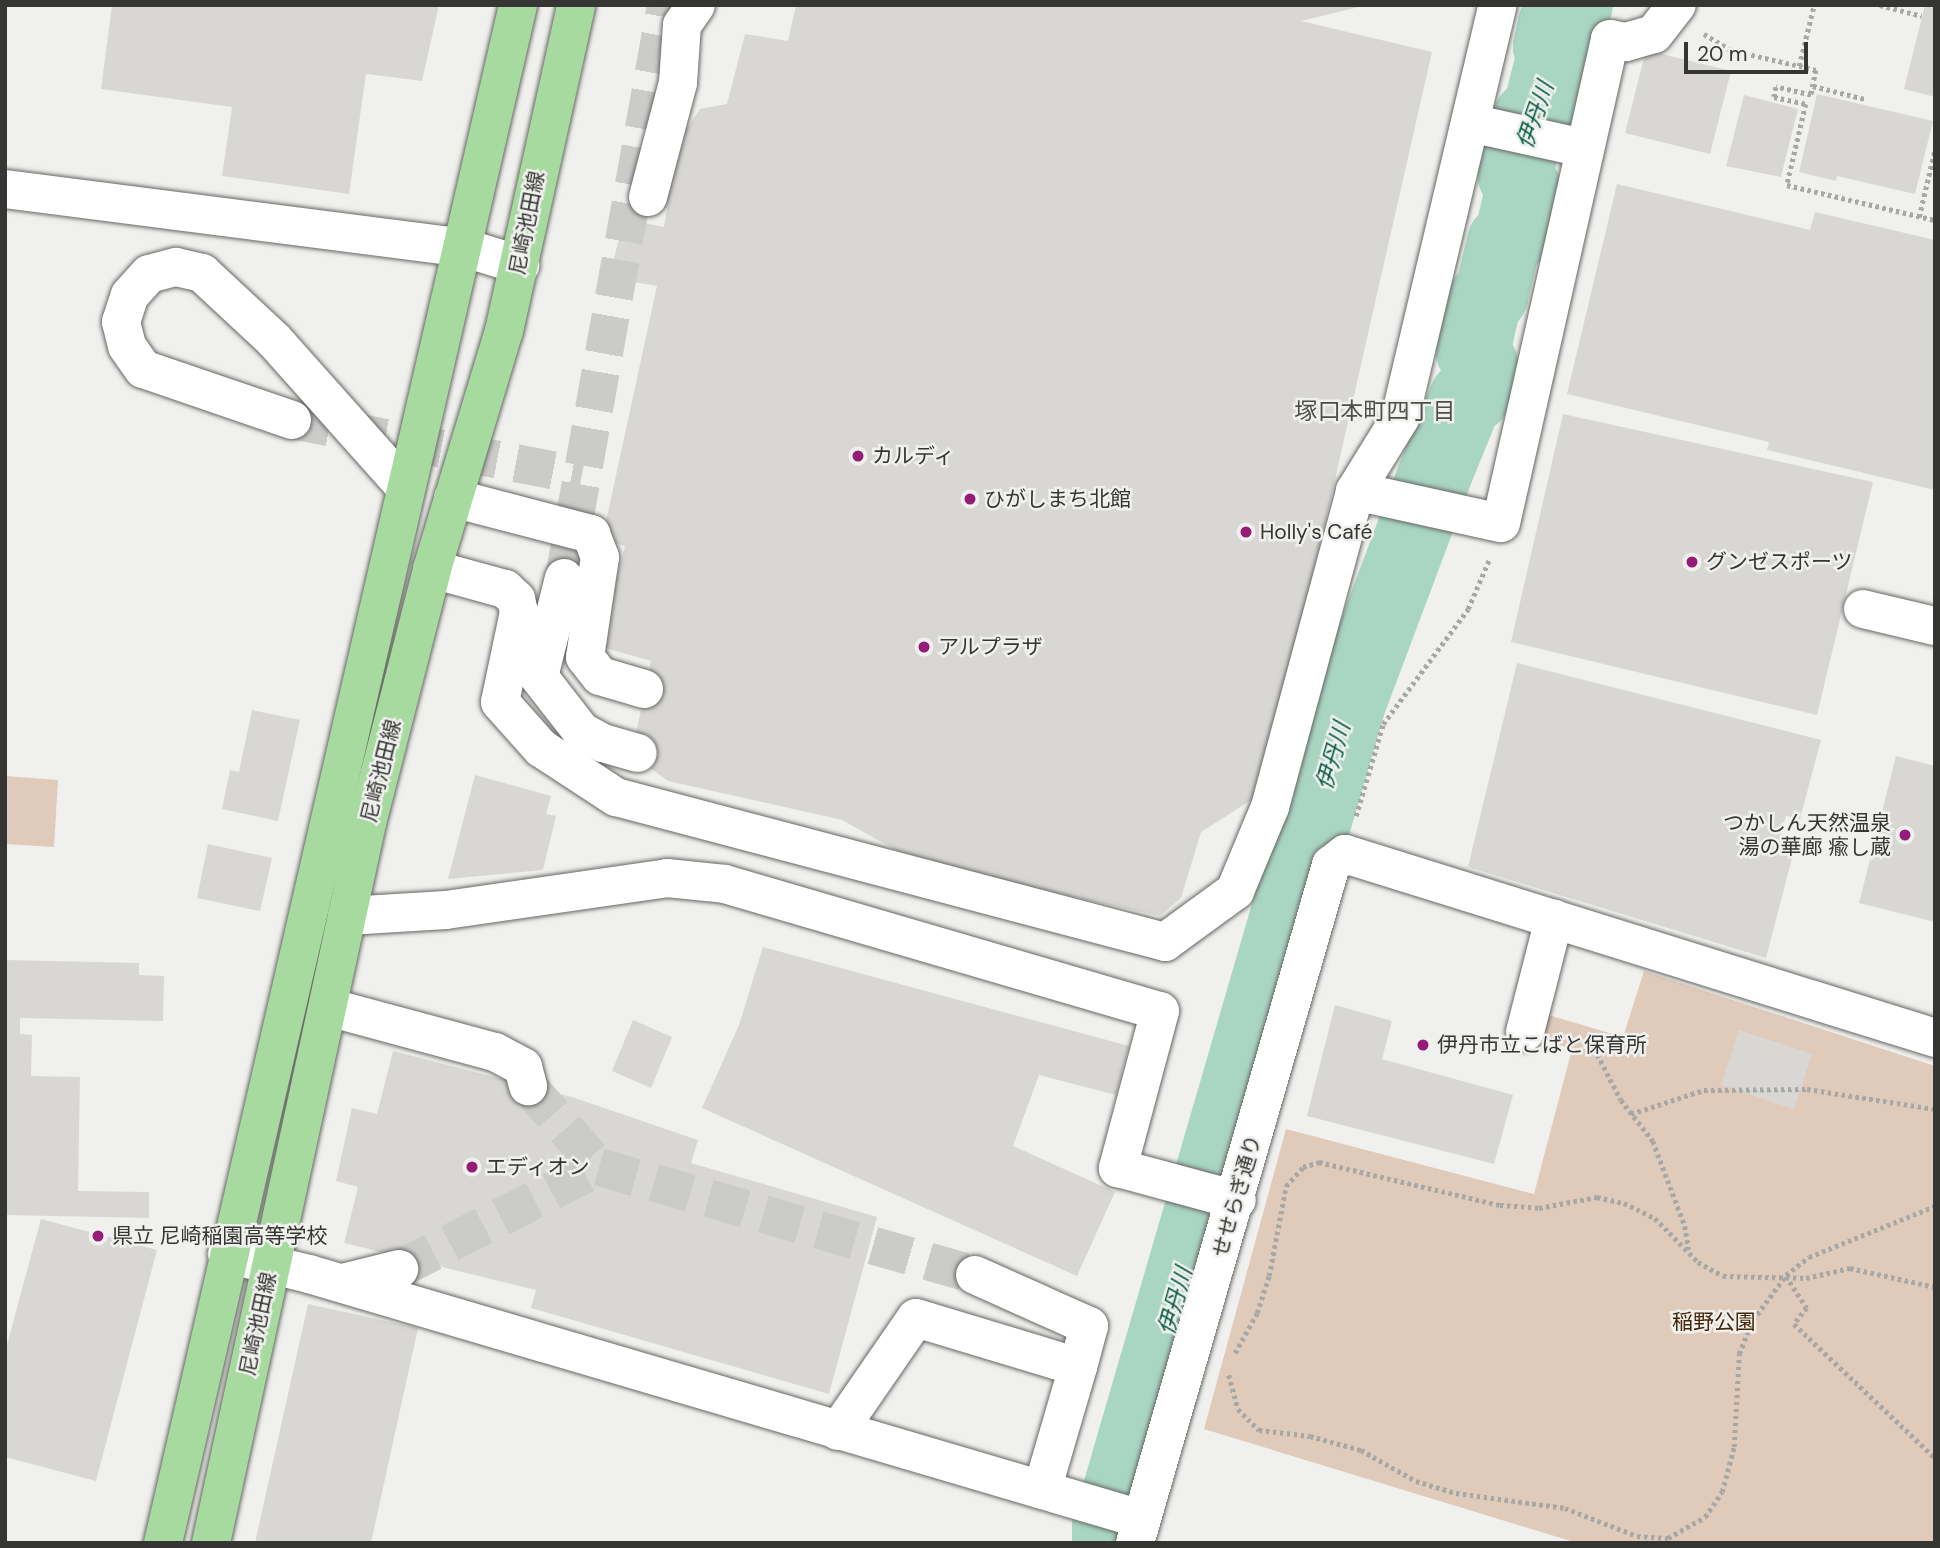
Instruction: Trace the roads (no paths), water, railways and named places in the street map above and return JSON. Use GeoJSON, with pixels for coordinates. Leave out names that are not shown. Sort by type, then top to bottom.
{"type":"FeatureCollection","features":[{"type":"Feature","properties":{"kind":"main road","name":"尼崎池田線"},"geometry":{"type":"LineString","coordinates":[[163,1543],[404,485],[465,248],[518,5]]}},
{"type":"Feature","properties":{"kind":"main road","name":"尼崎池田線"},"geometry":{"type":"LineString","coordinates":[[211,1543],[347,916],[432,569],[520,265],[576,5]]}},
{"type":"Feature","properties":{"kind":"street"},"geometry":{"type":"LineString","coordinates":[[648,197],[678,83],[682,25],[696,5]]}},
{"type":"Feature","properties":{"kind":"street"},"geometry":{"type":"LineString","coordinates":[[432,569],[505,589],[516,599],[519,612],[500,702],[541,748],[616,797],[1165,942],[1235,891],[1270,807],[1370,495],[1400,418],[1498,5]]}},
{"type":"Feature","properties":{"kind":"street"},"geometry":{"type":"LineString","coordinates":[[1370,495],[1501,523],[1610,39],[1626,42],[1654,34],[1678,5]]}},
{"type":"Feature","properties":{"kind":"street"},"geometry":{"type":"LineString","coordinates":[[1470,123],[1584,148]]}},
{"type":"Feature","properties":{"kind":"street"},"geometry":{"type":"LineString","coordinates":[[5,188],[465,248],[520,265]]}},
{"type":"Feature","properties":{"kind":"street"},"geometry":{"type":"LineString","coordinates":[[292,420],[143,369],[127,346],[121,321],[130,295],[149,274],[176,267],[202,273],[274,340],[404,485]]}},
{"type":"Feature","properties":{"kind":"street"},"geometry":{"type":"LineString","coordinates":[[453,498],[592,534],[600,557],[585,657],[600,676],[644,690]]}},
{"type":"Feature","properties":{"kind":"street"},"geometry":{"type":"LineString","coordinates":[[564,578],[539,677],[582,731],[603,743],[638,752]]}},
{"type":"Feature","properties":{"kind":"street"},"geometry":{"type":"LineString","coordinates":[[1863,609],[1935,626]]}},
{"type":"Feature","properties":{"kind":"street","name":"せせらぎ通り"},"geometry":{"type":"LineString","coordinates":[[1127,1521],[1216,1194],[1331,865],[1345,854],[1554,919]]}},
{"type":"Feature","properties":{"kind":"street"},"geometry":{"type":"LineString","coordinates":[[347,916],[446,911],[667,878],[725,884],[1160,1011],[1118,1168],[1216,1194]]}},
{"type":"Feature","properties":{"kind":"street"},"geometry":{"type":"LineString","coordinates":[[1525,1032],[1554,919],[1935,1038]]}},
{"type":"Feature","properties":{"kind":"street"},"geometry":{"type":"LineString","coordinates":[[328,1007],[495,1052],[523,1068],[528,1086]]}},
{"type":"Feature","properties":{"kind":"street"},"geometry":{"type":"LineString","coordinates":[[227,1254],[341,1283],[1042,1490],[1127,1521]]}},
{"type":"Feature","properties":{"kind":"street"},"geometry":{"type":"LineString","coordinates":[[341,1283],[399,1269]]}},
{"type":"Feature","properties":{"kind":"street"},"geometry":{"type":"LineString","coordinates":[[975,1275],[1089,1326],[1042,1490]]}},
{"type":"Feature","properties":{"kind":"street"},"geometry":{"type":"LineString","coordinates":[[838,1431],[916,1318],[1079,1367]]}},
{"type":"Feature","properties":{"kind":"waterway","name":"伊丹川"},"geometry":{"type":"LineString","coordinates":[[1109,1543],[1109,1527],[1349,703],[1433,479],[1466,398],[1473,396],[1481,364],[1473,352],[1485,299],[1491,296],[1504,242],[1511,238],[1523,186],[1515,176],[1530,118],[1539,113],[1554,54],[1550,47],[1555,24],[1576,5]]}},
{"type":"Feature","properties":{"kind":"tunnel"},"geometry":{"type":"LineString","coordinates":[[564,578],[666,5]]}},
{"type":"Feature","properties":{"kind":"tunnel"},"geometry":{"type":"LineString","coordinates":[[292,420],[582,476]]}},
{"type":"Feature","properties":{"kind":"tunnel"},"geometry":{"type":"LineString","coordinates":[[528,1086],[599,1167],[975,1275]]}},
{"type":"Feature","properties":{"kind":"tunnel"},"geometry":{"type":"LineString","coordinates":[[399,1269],[599,1167]]}},
{"type":"Feature","properties":{"kind":"place","name":"カルディ"},"geometry":{"type":"Point","coordinates":[858,456]}},
{"type":"Feature","properties":{"kind":"place","name":"ひがしまち北館"},"geometry":{"type":"Point","coordinates":[970,499]}},
{"type":"Feature","properties":{"kind":"place","name":"Holly's Café"},"geometry":{"type":"Point","coordinates":[1246,532]}},
{"type":"Feature","properties":{"kind":"place","name":"グンゼスポーツ"},"geometry":{"type":"Point","coordinates":[1692,562]}},
{"type":"Feature","properties":{"kind":"place","name":"アルプラザ"},"geometry":{"type":"Point","coordinates":[924,647]}},
{"type":"Feature","properties":{"kind":"place","name":"つかしん天然温泉 湯の華廊 瘉し蔵"},"geometry":{"type":"Point","coordinates":[1905,835]}},
{"type":"Feature","properties":{"kind":"place","name":"伊丹市立こばと保育所"},"geometry":{"type":"Point","coordinates":[1423,1045]}},
{"type":"Feature","properties":{"kind":"place","name":"エディオン"},"geometry":{"type":"Point","coordinates":[472,1167]}},
{"type":"Feature","properties":{"kind":"place","name":"県立 尼崎稲園高等学校"},"geometry":{"type":"Point","coordinates":[98,1236]}},
{"type":"Feature","properties":{"kind":"district","name":"塚口本町四丁目"},"geometry":{"type":"Point","coordinates":[1375,411]}},
{"type":"Feature","properties":{"kind":"park label","name":"稲野公園"},"geometry":{"type":"Point","coordinates":[1714,1322]}}]}
